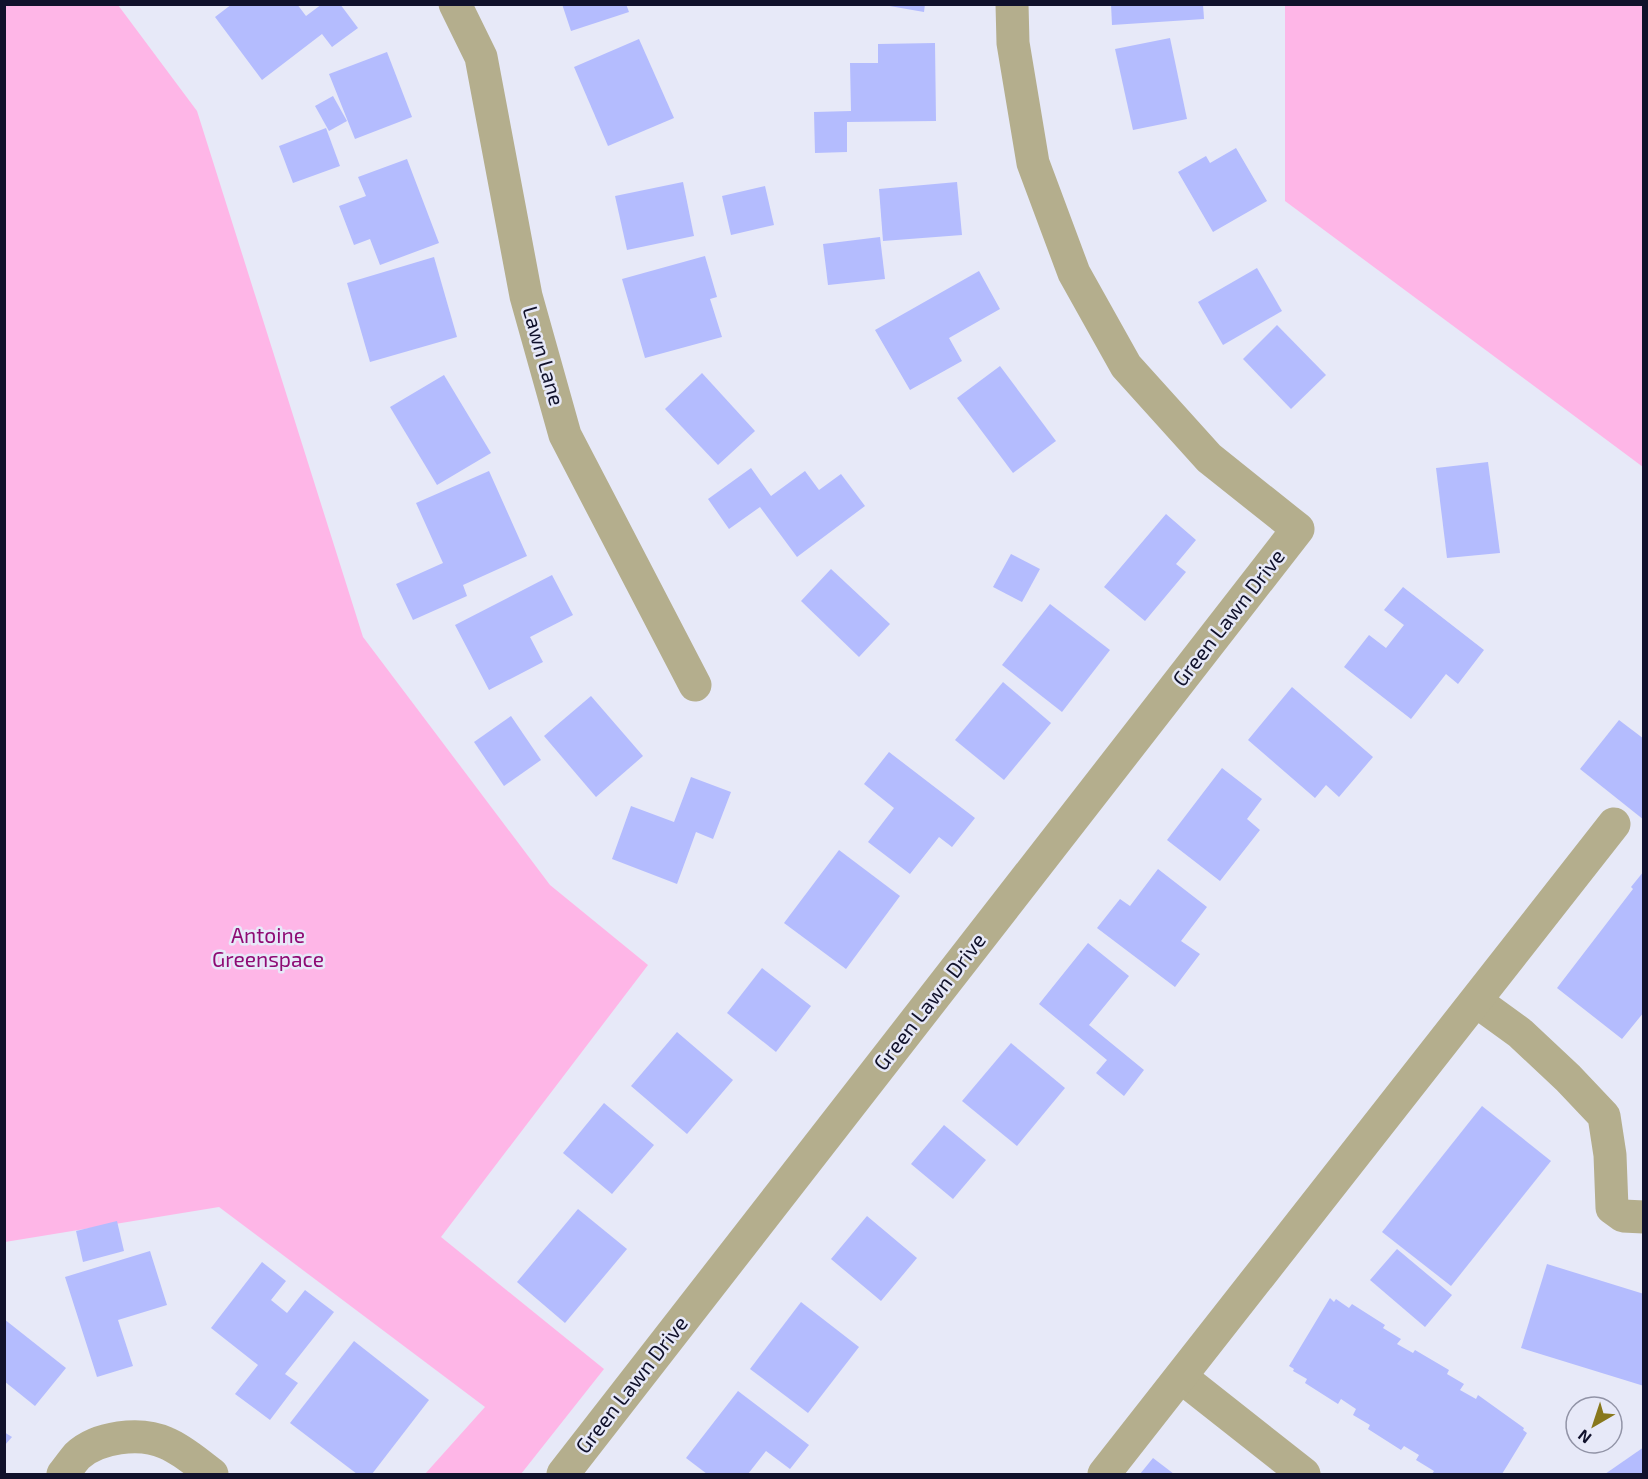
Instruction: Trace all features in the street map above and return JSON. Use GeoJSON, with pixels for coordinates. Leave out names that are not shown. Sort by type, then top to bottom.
{"type":"FeatureCollection","features":[{"type":"Feature","properties":{"kind":"street","name":"Lawn Lane"},"geometry":{"type":"LineString","coordinates":[[455,4],[481,57],[526,296],[565,435],[695,685]]}},
{"type":"Feature","properties":{"kind":"street","name":"Green Lawn Drive"},"geometry":{"type":"LineString","coordinates":[[562,1474],[1298,529],[1209,458],[1126,366],[1074,273],[1033,163],[1013,43],[1012,4]]}},
{"type":"Feature","properties":{"kind":"street"},"geometry":{"type":"LineString","coordinates":[[1104,1474],[1614,824]]}},
{"type":"Feature","properties":{"kind":"street"},"geometry":{"type":"LineString","coordinates":[[1476,1001],[1520,1033],[1604,1116],[1610,1155],[1612,1208],[1623,1216],[1644,1217]]}},
{"type":"Feature","properties":{"kind":"street"},"geometry":{"type":"LineString","coordinates":[[1181,1377],[1304,1474]]}},
{"type":"Feature","properties":{"kind":"street"},"geometry":{"type":"LineString","coordinates":[[63,1474],[78,1455],[105,1440],[137,1437],[164,1442],[212,1474]]}},
{"type":"Feature","properties":{"kind":"green space","name":"Antoine Greenspace"},"geometry":{"type":"Polygon","coordinates":[[[5,5],[118,5],[197,111],[363,637],[550,885],[648,965],[441,1237],[604,1369],[521,1474],[425,1474],[485,1407],[219,1207],[5,1242],[5,5]]]}},
{"type":"Feature","properties":{"kind":"green space"},"geometry":{"type":"Polygon","coordinates":[[[1285,5],[1643,5],[1643,467],[1285,201],[1285,5]]]}},
{"type":"Feature","properties":{"kind":"building"},"geometry":{"type":"Polygon","coordinates":[[[232,4],[297,4],[306,16],[322,4],[340,4],[358,28],[332,47],[322,34],[262,80],[215,17],[232,4]]]}},
{"type":"Feature","properties":{"kind":"building"},"geometry":{"type":"Polygon","coordinates":[[[562,4],[626,4],[629,12],[571,31],[562,4]]]}},
{"type":"Feature","properties":{"kind":"building"},"geometry":{"type":"Polygon","coordinates":[[[878,4],[925,4],[924,12],[878,4]]]}},
{"type":"Feature","properties":{"kind":"building"},"geometry":{"type":"Polygon","coordinates":[[[1111,4],[1203,4],[1204,19],[1112,25],[1111,4]]]}},
{"type":"Feature","properties":{"kind":"building"},"geometry":{"type":"Polygon","coordinates":[[[1170,38],[1187,119],[1133,130],[1115,49],[1170,38]]]}},
{"type":"Feature","properties":{"kind":"building"},"geometry":{"type":"Polygon","coordinates":[[[639,39],[674,118],[608,146],[574,67],[639,39]]]}},
{"type":"Feature","properties":{"kind":"building"},"geometry":{"type":"Polygon","coordinates":[[[935,43],[936,121],[847,122],[847,152],[815,153],[814,112],[851,111],[850,63],[878,63],[878,44],[935,43]]]}},
{"type":"Feature","properties":{"kind":"building"},"geometry":{"type":"Polygon","coordinates":[[[387,52],[412,117],[355,139],[329,74],[387,52]]]}},
{"type":"Feature","properties":{"kind":"building"},"geometry":{"type":"Polygon","coordinates":[[[333,96],[347,121],[329,131],[315,106],[333,96]]]}},
{"type":"Feature","properties":{"kind":"building"},"geometry":{"type":"Polygon","coordinates":[[[326,128],[340,166],[293,183],[279,146],[326,128]]]}},
{"type":"Feature","properties":{"kind":"building"},"geometry":{"type":"Polygon","coordinates":[[[1236,148],[1267,201],[1213,232],[1178,172],[1206,156],[1210,163],[1236,148]]]}},
{"type":"Feature","properties":{"kind":"building"},"geometry":{"type":"Polygon","coordinates":[[[407,159],[439,243],[380,265],[370,239],[354,245],[339,206],[366,196],[358,177],[407,159]]]}},
{"type":"Feature","properties":{"kind":"building"},"geometry":{"type":"Polygon","coordinates":[[[683,182],[694,236],[627,250],[615,196],[683,182]]]}},
{"type":"Feature","properties":{"kind":"building"},"geometry":{"type":"Polygon","coordinates":[[[957,182],[962,235],[883,241],[879,189],[957,182]]]}},
{"type":"Feature","properties":{"kind":"building"},"geometry":{"type":"Polygon","coordinates":[[[765,186],[774,225],[731,235],[722,196],[765,186]]]}},
{"type":"Feature","properties":{"kind":"building"},"geometry":{"type":"Polygon","coordinates":[[[880,237],[885,279],[828,285],[823,244],[880,237]]]}},
{"type":"Feature","properties":{"kind":"building"},"geometry":{"type":"Polygon","coordinates":[[[705,256],[717,297],[710,299],[722,337],[645,358],[622,279],[705,256]]]}},
{"type":"Feature","properties":{"kind":"building"},"geometry":{"type":"Polygon","coordinates":[[[434,257],[457,337],[370,362],[347,283],[434,257]]]}},
{"type":"Feature","properties":{"kind":"building"},"geometry":{"type":"Polygon","coordinates":[[[1257,268],[1282,311],[1223,345],[1198,302],[1257,268]]]}},
{"type":"Feature","properties":{"kind":"building"},"geometry":{"type":"Polygon","coordinates":[[[979,271],[1000,309],[949,338],[962,361],[910,390],[875,330],[979,271]]]}},
{"type":"Feature","properties":{"kind":"building"},"geometry":{"type":"Polygon","coordinates":[[[1277,325],[1326,375],[1291,409],[1243,359],[1277,325]]]}},
{"type":"Feature","properties":{"kind":"building"},"geometry":{"type":"Polygon","coordinates":[[[1000,366],[1056,441],[1013,473],[957,398],[1000,366]]]}},
{"type":"Feature","properties":{"kind":"building"},"geometry":{"type":"Polygon","coordinates":[[[702,373],[755,431],[718,465],[665,409],[702,373]]]}},
{"type":"Feature","properties":{"kind":"building"},"geometry":{"type":"Polygon","coordinates":[[[444,375],[491,453],[437,485],[390,407],[444,375]]]}},
{"type":"Feature","properties":{"kind":"building"},"geometry":{"type":"Polygon","coordinates":[[[1488,462],[1500,553],[1447,558],[1436,468],[1488,462]]]}},
{"type":"Feature","properties":{"kind":"building"},"geometry":{"type":"Polygon","coordinates":[[[751,468],[771,496],[805,471],[819,490],[841,474],[865,506],[797,557],[760,507],[729,529],[708,499],[751,468]]]}},
{"type":"Feature","properties":{"kind":"building"},"geometry":{"type":"Polygon","coordinates":[[[489,471],[527,556],[463,585],[467,596],[413,620],[396,584],[443,563],[416,503],[489,471]]]}},
{"type":"Feature","properties":{"kind":"building"},"geometry":{"type":"Polygon","coordinates":[[[1166,514],[1196,540],[1176,564],[1186,572],[1145,621],[1104,587],[1166,514]]]}},
{"type":"Feature","properties":{"kind":"building"},"geometry":{"type":"Polygon","coordinates":[[[1011,554],[1040,569],[1022,602],[993,587],[1011,554]]]}},
{"type":"Feature","properties":{"kind":"building"},"geometry":{"type":"Polygon","coordinates":[[[831,569],[890,624],[859,657],[801,601],[831,569]]]}},
{"type":"Feature","properties":{"kind":"building"},"geometry":{"type":"Polygon","coordinates":[[[552,575],[573,615],[530,637],[543,662],[489,690],[455,625],[552,575]]]}},
{"type":"Feature","properties":{"kind":"building"},"geometry":{"type":"Polygon","coordinates":[[[1403,587],[1484,650],[1458,684],[1446,674],[1411,719],[1344,667],[1369,635],[1386,648],[1404,625],[1384,610],[1403,587]]]}},
{"type":"Feature","properties":{"kind":"building"},"geometry":{"type":"Polygon","coordinates":[[[1050,604],[1110,650],[1062,712],[1002,665],[1050,604]]]}},
{"type":"Feature","properties":{"kind":"building"},"geometry":{"type":"Polygon","coordinates":[[[1003,682],[1051,723],[1004,780],[955,740],[1003,682]]]}},
{"type":"Feature","properties":{"kind":"building"},"geometry":{"type":"Polygon","coordinates":[[[1292,687],[1373,757],[1339,797],[1326,785],[1315,798],[1248,740],[1292,687]]]}},
{"type":"Feature","properties":{"kind":"building"},"geometry":{"type":"Polygon","coordinates":[[[591,696],[643,756],[596,797],[544,736],[591,696]]]}},
{"type":"Feature","properties":{"kind":"building"},"geometry":{"type":"Polygon","coordinates":[[[511,716],[541,760],[504,786],[474,742],[511,716]]]}},
{"type":"Feature","properties":{"kind":"building"},"geometry":{"type":"Polygon","coordinates":[[[1619,720],[1644,739],[1644,820],[1580,769],[1619,720]]]}},
{"type":"Feature","properties":{"kind":"building"},"geometry":{"type":"Polygon","coordinates":[[[889,752],[975,818],[952,847],[939,837],[910,874],[868,842],[894,808],[864,784],[889,752]]]}},
{"type":"Feature","properties":{"kind":"building"},"geometry":{"type":"Polygon","coordinates":[[[1222,768],[1262,799],[1247,819],[1260,830],[1220,881],[1167,840],[1222,768]]]}},
{"type":"Feature","properties":{"kind":"building"},"geometry":{"type":"Polygon","coordinates":[[[691,777],[731,792],[713,839],[696,832],[677,884],[612,859],[631,806],[674,822],[691,777]]]}},
{"type":"Feature","properties":{"kind":"building"},"geometry":{"type":"Polygon","coordinates":[[[839,850],[900,896],[846,969],[784,923],[839,850]]]}},
{"type":"Feature","properties":{"kind":"building"},"geometry":{"type":"Polygon","coordinates":[[[1158,869],[1207,907],[1181,941],[1200,954],[1175,987],[1097,928],[1120,899],[1130,906],[1158,869]]]}},
{"type":"Feature","properties":{"kind":"building"},"geometry":{"type":"Polygon","coordinates":[[[1644,871],[1644,1012],[1622,1039],[1557,988],[1633,889],[1631,887],[1644,871]]]}},
{"type":"Feature","properties":{"kind":"building"},"geometry":{"type":"Polygon","coordinates":[[[1088,943],[1129,976],[1089,1025],[1144,1070],[1124,1096],[1096,1073],[1107,1060],[1039,1004],[1088,943]]]}},
{"type":"Feature","properties":{"kind":"building"},"geometry":{"type":"Polygon","coordinates":[[[762,968],[811,1006],[776,1052],[727,1013],[762,968]]]}},
{"type":"Feature","properties":{"kind":"building"},"geometry":{"type":"Polygon","coordinates":[[[677,1032],[733,1080],[687,1134],[631,1086],[677,1032]]]}},
{"type":"Feature","properties":{"kind":"building"},"geometry":{"type":"Polygon","coordinates":[[[1011,1043],[1065,1088],[1017,1146],[962,1101],[1011,1043]]]}},
{"type":"Feature","properties":{"kind":"building"},"geometry":{"type":"Polygon","coordinates":[[[604,1103],[654,1145],[612,1194],[563,1153],[604,1103]]]}},
{"type":"Feature","properties":{"kind":"building"},"geometry":{"type":"Polygon","coordinates":[[[1482,1106],[1551,1161],[1451,1286],[1382,1232],[1482,1106]]]}},
{"type":"Feature","properties":{"kind":"building"},"geometry":{"type":"Polygon","coordinates":[[[944,1125],[986,1160],[953,1199],[911,1164],[944,1125]]]}},
{"type":"Feature","properties":{"kind":"building"},"geometry":{"type":"Polygon","coordinates":[[[578,1209],[627,1249],[565,1323],[517,1282],[578,1209]]]}},
{"type":"Feature","properties":{"kind":"building"},"geometry":{"type":"Polygon","coordinates":[[[867,1216],[917,1258],[881,1301],[831,1259],[867,1216]]]}},
{"type":"Feature","properties":{"kind":"building"},"geometry":{"type":"Polygon","coordinates":[[[117,1221],[124,1251],[83,1262],[76,1231],[117,1221]]]}},
{"type":"Feature","properties":{"kind":"building"},"geometry":{"type":"Polygon","coordinates":[[[1397,1249],[1452,1295],[1425,1327],[1370,1280],[1397,1249]]]}},
{"type":"Feature","properties":{"kind":"building"},"geometry":{"type":"Polygon","coordinates":[[[150,1251],[167,1305],[118,1320],[133,1366],[97,1377],[65,1277],[150,1251]]]}},
{"type":"Feature","properties":{"kind":"building"},"geometry":{"type":"Polygon","coordinates":[[[262,1262],[286,1281],[271,1300],[287,1313],[305,1290],[334,1312],[285,1374],[298,1383],[270,1420],[235,1394],[258,1365],[211,1328],[262,1262]]]}},
{"type":"Feature","properties":{"kind":"building"},"geometry":{"type":"Polygon","coordinates":[[[1547,1264],[1644,1294],[1644,1386],[1521,1348],[1547,1264]]]}},
{"type":"Feature","properties":{"kind":"building"},"geometry":{"type":"Polygon","coordinates":[[[1330,1298],[1334,1302],[1336,1299],[1349,1308],[1352,1304],[1385,1325],[1383,1328],[1401,1339],[1397,1344],[1413,1353],[1415,1350],[1449,1370],[1447,1374],[1464,1384],[1460,1390],[1476,1399],[1478,1395],[1524,1428],[1523,1430],[1527,1433],[1502,1474],[1432,1474],[1434,1471],[1416,1460],[1419,1455],[1404,1446],[1401,1450],[1368,1429],[1370,1425],[1353,1415],[1356,1409],[1341,1399],[1338,1404],[1305,1383],[1307,1379],[1293,1371],[1294,1369],[1289,1366],[1330,1298]]]}},
{"type":"Feature","properties":{"kind":"building"},"geometry":{"type":"Polygon","coordinates":[[[801,1302],[859,1347],[808,1413],[750,1369],[801,1302]]]}},
{"type":"Feature","properties":{"kind":"building"},"geometry":{"type":"Polygon","coordinates":[[[4,1319],[66,1368],[35,1406],[4,1381],[4,1319]]]}},
{"type":"Feature","properties":{"kind":"building"},"geometry":{"type":"Polygon","coordinates":[[[354,1341],[429,1400],[372,1474],[357,1474],[290,1423],[354,1341]]]}},
{"type":"Feature","properties":{"kind":"building"},"geometry":{"type":"Polygon","coordinates":[[[738,1391],[809,1445],[790,1469],[766,1451],[748,1474],[707,1474],[686,1458],[738,1391]]]}},
{"type":"Feature","properties":{"kind":"building"},"geometry":{"type":"Polygon","coordinates":[[[4,1432],[12,1437],[4,1446],[4,1432]]]}},
{"type":"Feature","properties":{"kind":"building"},"geometry":{"type":"Polygon","coordinates":[[[1644,1447],[1644,1474],[1605,1474],[1644,1447]]]}},
{"type":"Feature","properties":{"kind":"building"},"geometry":{"type":"Polygon","coordinates":[[[1153,1458],[1174,1474],[1140,1474],[1153,1458]]]}}]}
